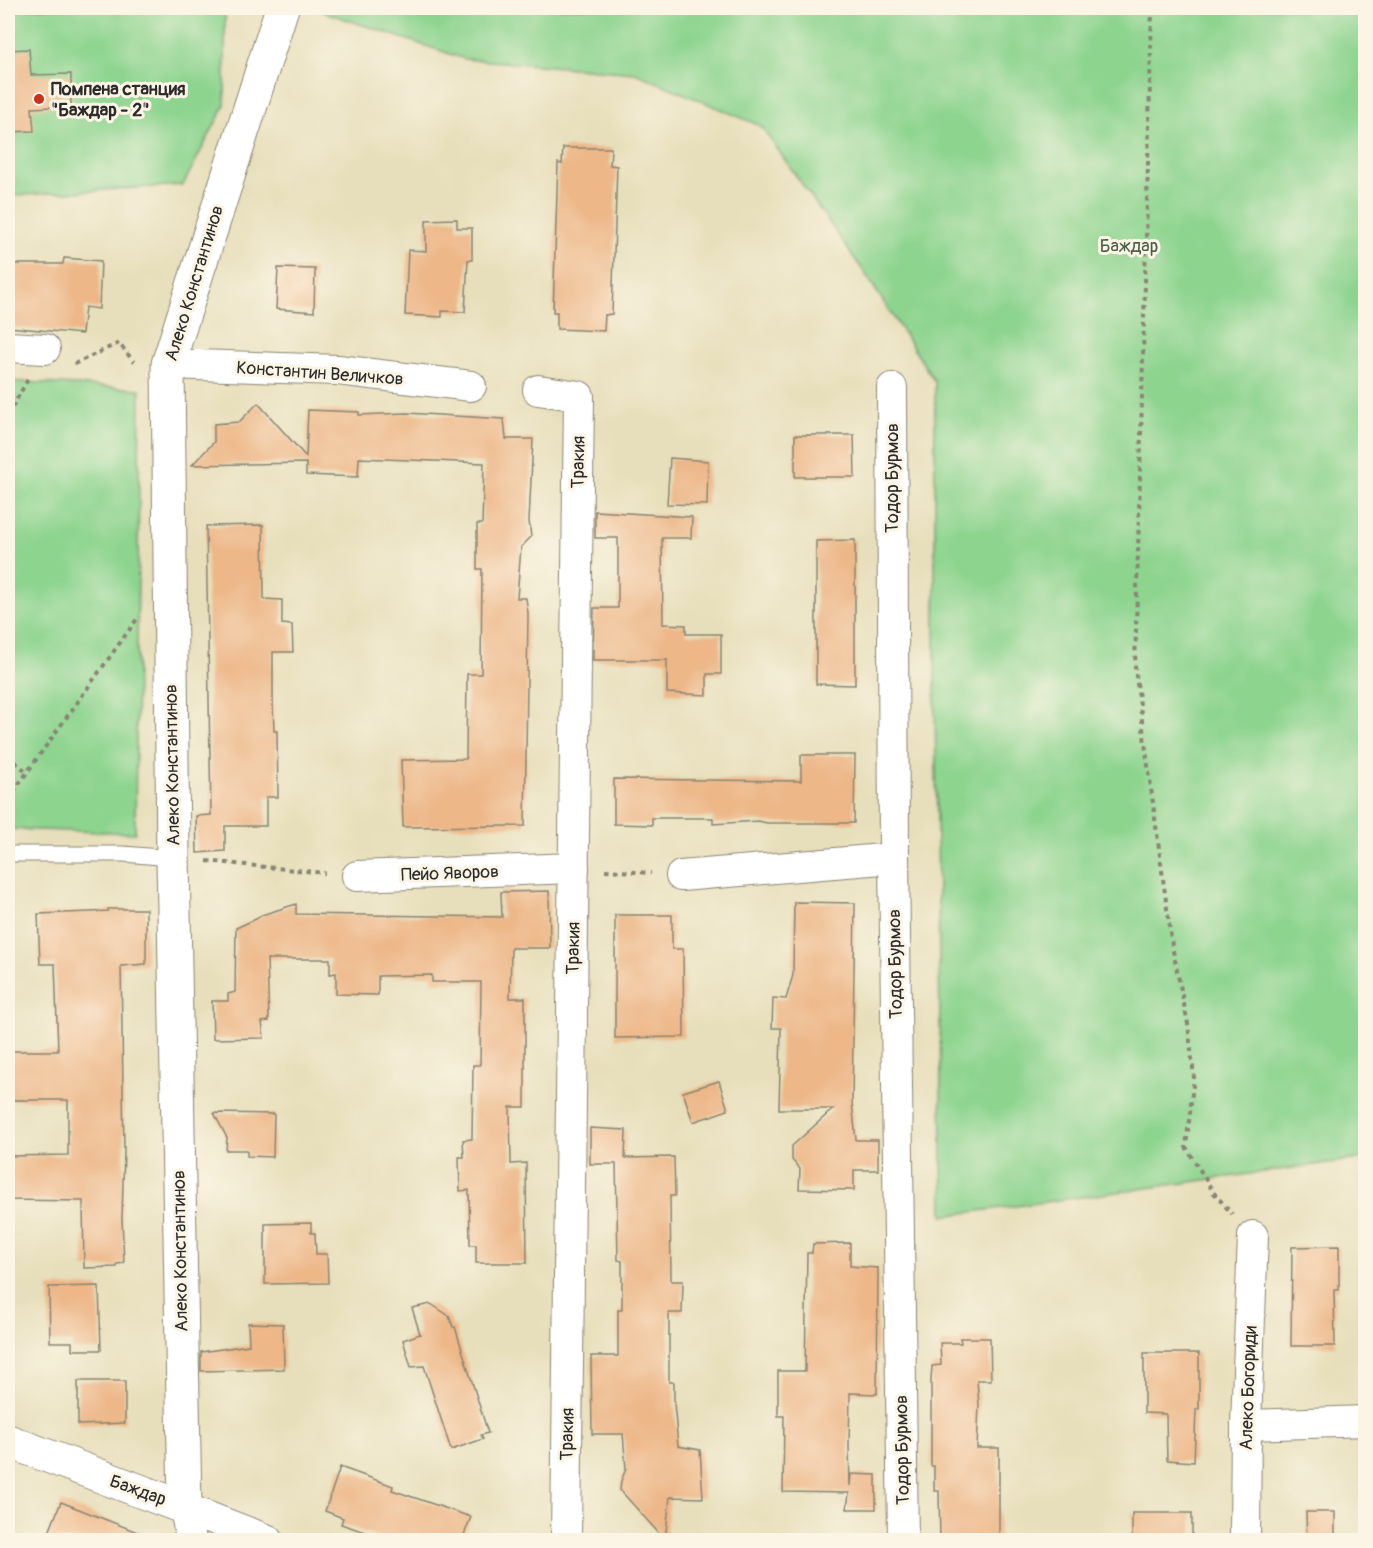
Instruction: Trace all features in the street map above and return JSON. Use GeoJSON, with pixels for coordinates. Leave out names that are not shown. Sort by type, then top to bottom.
{"type":"FeatureCollection","features":[{"type":"Feature","properties":{"kind":"street","name":"Алеко Константинов"},"geometry":{"type":"LineString","coordinates":[[191,1540],[185,1508],[173,858],[168,364],[282,8]]}},
{"type":"Feature","properties":{"kind":"street"},"geometry":{"type":"LineString","coordinates":[[8,347],[45,349]]}},
{"type":"Feature","properties":{"kind":"street","name":"Константин Величков"},"geometry":{"type":"LineString","coordinates":[[168,364],[338,370],[471,386]]}},
{"type":"Feature","properties":{"kind":"street","name":"Тодор Бурмов"},"geometry":{"type":"LineString","coordinates":[[892,388],[894,858],[903,1540]]}},
{"type":"Feature","properties":{"kind":"street","name":"Тракия"},"geometry":{"type":"LineString","coordinates":[[538,390],[579,396],[566,1540]]}},
{"type":"Feature","properties":{"kind":"street"},"geometry":{"type":"LineString","coordinates":[[681,876],[894,858]]}},
{"type":"Feature","properties":{"kind":"street","name":"Пейо Яворов"},"geometry":{"type":"LineString","coordinates":[[357,876],[574,868]]}},
{"type":"Feature","properties":{"kind":"street","name":"Алеко Богориди"},"geometry":{"type":"LineString","coordinates":[[1245,1540],[1246,1425],[1253,1236]]}},
{"type":"Feature","properties":{"kind":"street"},"geometry":{"type":"LineString","coordinates":[[1246,1425],[1365,1421]]}},
{"type":"Feature","properties":{"kind":"street","name":"Баждар"},"geometry":{"type":"LineString","coordinates":[[8,1442],[268,1540]]}},
{"type":"Feature","properties":{"kind":"lane"},"geometry":{"type":"LineString","coordinates":[[8,854],[123,854],[173,858]]}},
{"type":"Feature","properties":{"kind":"path"},"geometry":{"type":"LineString","coordinates":[[1152,8],[1136,668],[1172,946],[1188,1024],[1194,1077],[1186,1147],[1214,1193],[1253,1236]]}},
{"type":"Feature","properties":{"kind":"path"},"geometry":{"type":"LineString","coordinates":[[45,349],[74,364],[119,343],[138,367],[168,364]]}},
{"type":"Feature","properties":{"kind":"path"},"geometry":{"type":"LineString","coordinates":[[8,799],[170,574]]}},
{"type":"Feature","properties":{"kind":"path"},"geometry":{"type":"LineString","coordinates":[[8,756],[27,772]]}},
{"type":"Feature","properties":{"kind":"path"},"geometry":{"type":"LineString","coordinates":[[173,858],[357,876]]}},
{"type":"Feature","properties":{"kind":"path"},"geometry":{"type":"LineString","coordinates":[[574,868],[681,876]]}},
{"type":"Feature","properties":{"kind":"green space"},"geometry":{"type":"Polygon","coordinates":[[[8,8],[225,8],[225,105],[183,185],[8,196],[8,8]]]}},
{"type":"Feature","properties":{"kind":"green space","name":"Баждар"},"geometry":{"type":"Polygon","coordinates":[[[322,8],[1365,8],[1365,1158],[943,1216],[935,699],[935,382],[867,276],[761,126],[635,73],[465,59],[321,11],[322,8]]]}},
{"type":"Feature","properties":{"kind":"green space"},"geometry":{"type":"Polygon","coordinates":[[[8,381],[140,389],[135,833],[8,829],[8,381]]]}},
{"type":"Feature","properties":{"kind":"building","name":"Помпена станция \"Баждар - 2\""},"geometry":{"type":"Polygon","coordinates":[[[29,49],[31,75],[71,74],[71,106],[32,108],[34,131],[8,132],[8,50],[29,49]]]}},
{"type":"Feature","properties":{"kind":"building"},"geometry":{"type":"Polygon","coordinates":[[[563,148],[611,148],[610,165],[617,166],[612,314],[605,315],[604,331],[557,329],[557,312],[553,312],[558,163],[562,164],[563,148]]]}},
{"type":"Feature","properties":{"kind":"building"},"geometry":{"type":"Polygon","coordinates":[[[457,219],[457,228],[472,228],[472,260],[468,260],[465,312],[442,311],[442,317],[405,315],[408,250],[426,251],[426,220],[457,219]]]}},
{"type":"Feature","properties":{"kind":"building"},"geometry":{"type":"Polygon","coordinates":[[[64,258],[101,261],[99,309],[85,307],[82,334],[8,327],[8,264],[63,264],[64,258]]]}},
{"type":"Feature","properties":{"kind":"building"},"geometry":{"type":"Polygon","coordinates":[[[278,268],[315,269],[314,312],[276,309],[278,268]]]}},
{"type":"Feature","properties":{"kind":"building"},"geometry":{"type":"Polygon","coordinates":[[[258,403],[306,457],[308,410],[359,412],[359,415],[407,413],[504,419],[506,439],[533,439],[529,521],[531,537],[521,547],[517,598],[526,598],[528,613],[525,826],[403,827],[401,760],[466,759],[467,674],[481,674],[482,569],[477,569],[477,524],[482,524],[484,463],[359,458],[358,477],[306,475],[306,463],[192,465],[214,442],[214,424],[239,422],[258,403]]]}},
{"type":"Feature","properties":{"kind":"building"},"geometry":{"type":"Polygon","coordinates":[[[795,435],[854,435],[855,477],[795,477],[795,435]]]}},
{"type":"Feature","properties":{"kind":"building"},"geometry":{"type":"Polygon","coordinates":[[[670,458],[708,461],[707,505],[667,504],[670,458]]]}},
{"type":"Feature","properties":{"kind":"building"},"geometry":{"type":"Polygon","coordinates":[[[595,511],[692,517],[691,538],[662,538],[663,624],[686,625],[686,634],[721,634],[721,674],[707,674],[707,695],[667,693],[667,660],[593,660],[594,608],[618,608],[618,538],[595,538],[595,511]]]}},
{"type":"Feature","properties":{"kind":"building"},"geometry":{"type":"Polygon","coordinates":[[[263,525],[264,599],[282,600],[282,624],[292,625],[293,652],[273,652],[273,705],[274,731],[277,731],[278,797],[266,797],[266,826],[225,826],[225,851],[197,853],[196,816],[211,815],[206,526],[263,525]]]}},
{"type":"Feature","properties":{"kind":"building"},"geometry":{"type":"Polygon","coordinates":[[[855,540],[855,685],[816,684],[816,541],[855,540]]]}},
{"type":"Feature","properties":{"kind":"building"},"geometry":{"type":"Polygon","coordinates":[[[801,755],[855,755],[854,823],[767,823],[758,821],[713,824],[713,818],[652,818],[652,825],[614,824],[614,779],[801,781],[801,755]]]}},
{"type":"Feature","properties":{"kind":"building"},"geometry":{"type":"Polygon","coordinates":[[[549,891],[550,948],[511,948],[510,998],[525,998],[525,1107],[510,1107],[511,1164],[526,1163],[527,1263],[476,1263],[476,1245],[470,1245],[469,1190],[460,1191],[459,1157],[464,1157],[463,1140],[472,1139],[473,1065],[480,1065],[481,982],[432,982],[432,975],[378,976],[378,995],[336,994],[336,973],[330,974],[330,959],[267,959],[269,1021],[262,1022],[264,1038],[213,1039],[212,1001],[228,1001],[228,994],[235,992],[236,928],[262,915],[296,904],[296,914],[502,917],[501,892],[549,891]]]}},
{"type":"Feature","properties":{"kind":"building"},"geometry":{"type":"Polygon","coordinates":[[[794,902],[855,903],[852,1102],[856,1140],[878,1140],[878,1170],[854,1170],[854,1190],[799,1189],[800,1169],[792,1160],[792,1146],[833,1109],[779,1109],[781,1028],[772,1028],[773,998],[786,999],[793,975],[794,902]]]}},
{"type":"Feature","properties":{"kind":"building"},"geometry":{"type":"Polygon","coordinates":[[[108,909],[146,909],[146,964],[121,966],[124,1263],[117,1264],[117,1267],[84,1268],[83,1201],[8,1200],[8,1156],[68,1155],[68,1100],[8,1100],[8,1051],[58,1051],[55,964],[40,964],[38,914],[108,911],[108,909]]]}},
{"type":"Feature","properties":{"kind":"building"},"geometry":{"type":"Polygon","coordinates":[[[615,915],[672,915],[672,949],[683,949],[684,1037],[615,1038],[615,915]]]}},
{"type":"Feature","properties":{"kind":"building"},"geometry":{"type":"Polygon","coordinates":[[[719,1081],[728,1110],[693,1122],[683,1092],[719,1081]]]}},
{"type":"Feature","properties":{"kind":"building"},"geometry":{"type":"Polygon","coordinates":[[[214,1113],[274,1114],[273,1157],[247,1156],[247,1150],[226,1150],[227,1138],[214,1113]]]}},
{"type":"Feature","properties":{"kind":"building"},"geometry":{"type":"Polygon","coordinates":[[[590,1128],[626,1130],[625,1158],[674,1157],[675,1196],[670,1196],[671,1281],[683,1281],[682,1313],[669,1313],[669,1382],[674,1382],[678,1446],[700,1450],[703,1498],[670,1497],[665,1540],[620,1490],[626,1469],[623,1434],[592,1434],[591,1356],[618,1356],[618,1310],[622,1310],[622,1261],[618,1260],[616,1164],[590,1164],[590,1128]]]}},
{"type":"Feature","properties":{"kind":"building"},"geometry":{"type":"Polygon","coordinates":[[[311,1223],[311,1233],[315,1233],[316,1254],[327,1254],[328,1283],[265,1284],[265,1224],[311,1223]]]}},
{"type":"Feature","properties":{"kind":"building"},"geometry":{"type":"Polygon","coordinates":[[[850,1243],[850,1266],[878,1268],[877,1394],[850,1393],[849,1446],[850,1486],[851,1474],[876,1475],[876,1509],[847,1509],[849,1493],[783,1492],[784,1416],[778,1416],[778,1371],[805,1371],[807,1253],[812,1253],[813,1244],[850,1243]]]}},
{"type":"Feature","properties":{"kind":"building"},"geometry":{"type":"Polygon","coordinates":[[[1339,1246],[1339,1290],[1334,1290],[1335,1346],[1291,1346],[1292,1247],[1339,1246]]]}},
{"type":"Feature","properties":{"kind":"building"},"geometry":{"type":"Polygon","coordinates":[[[99,1286],[101,1350],[72,1350],[72,1342],[50,1342],[49,1287],[99,1286]]]}},
{"type":"Feature","properties":{"kind":"building"},"geometry":{"type":"Polygon","coordinates":[[[431,1304],[449,1316],[455,1327],[488,1433],[481,1435],[483,1439],[451,1450],[424,1366],[411,1367],[403,1340],[420,1334],[412,1308],[431,1304]]]}},
{"type":"Feature","properties":{"kind":"building"},"geometry":{"type":"Polygon","coordinates":[[[248,1323],[283,1324],[284,1369],[201,1371],[201,1352],[249,1345],[248,1323]]]}},
{"type":"Feature","properties":{"kind":"building"},"geometry":{"type":"Polygon","coordinates":[[[960,1338],[990,1338],[991,1380],[977,1380],[979,1405],[977,1448],[999,1448],[999,1540],[940,1540],[939,1491],[934,1491],[934,1466],[931,1466],[932,1366],[941,1365],[940,1343],[961,1343],[960,1338]]]}},
{"type":"Feature","properties":{"kind":"building"},"geometry":{"type":"Polygon","coordinates":[[[1144,1353],[1199,1353],[1199,1409],[1196,1409],[1194,1462],[1167,1460],[1166,1414],[1144,1413],[1144,1353]]]}},
{"type":"Feature","properties":{"kind":"building"},"geometry":{"type":"Polygon","coordinates":[[[78,1381],[125,1381],[125,1423],[78,1425],[78,1381]]]}},
{"type":"Feature","properties":{"kind":"building"},"geometry":{"type":"Polygon","coordinates":[[[340,1467],[393,1486],[392,1490],[471,1517],[462,1540],[388,1540],[341,1524],[343,1518],[325,1511],[340,1467]]]}},
{"type":"Feature","properties":{"kind":"building"},"geometry":{"type":"Polygon","coordinates":[[[61,1502],[155,1539],[155,1540],[46,1540],[61,1502]]]}},
{"type":"Feature","properties":{"kind":"building"},"geometry":{"type":"Polygon","coordinates":[[[1306,1512],[1335,1512],[1335,1540],[1307,1540],[1306,1512]]]}},
{"type":"Feature","properties":{"kind":"building"},"geometry":{"type":"Polygon","coordinates":[[[1132,1513],[1192,1513],[1192,1540],[1132,1540],[1132,1513]]]}},
{"type":"Feature","properties":{"kind":"place","name":"Помпена станция \"Баждар - 2\""},"geometry":{"type":"Point","coordinates":[39,99]}}]}
